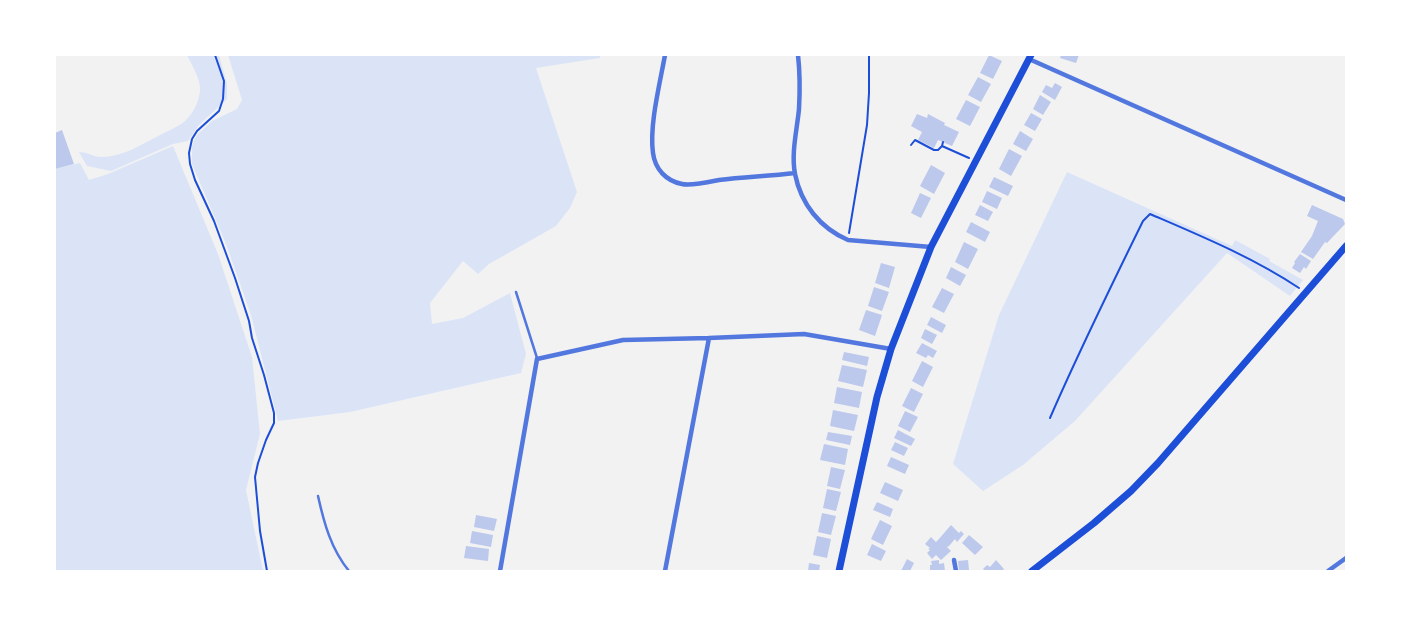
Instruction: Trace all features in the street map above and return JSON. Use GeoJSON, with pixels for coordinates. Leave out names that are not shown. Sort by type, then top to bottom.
{"type":"FeatureCollection","features":[{"type":"Feature","properties":{"kind":"main road"},"geometry":{"type":"LineString","coordinates":[[840,571],[877,397],[891,349],[931,247],[1030,57]]}},
{"type":"Feature","properties":{"kind":"main road"},"geometry":{"type":"LineString","coordinates":[[1032,571],[1094,523],[1131,491],[1158,463],[1346,246]]}},
{"type":"Feature","properties":{"kind":"street"},"geometry":{"type":"LineString","coordinates":[[665,55],[653,126],[653,152],[661,173],[670,180],[684,185],[736,178],[795,174]]}},
{"type":"Feature","properties":{"kind":"street"},"geometry":{"type":"LineString","coordinates":[[798,55],[799,107],[794,147],[795,174],[805,202],[813,214],[837,236],[848,240],[931,247]]}},
{"type":"Feature","properties":{"kind":"street"},"geometry":{"type":"LineString","coordinates":[[1030,57],[1346,200]]}},
{"type":"Feature","properties":{"kind":"street"},"geometry":{"type":"LineString","coordinates":[[500,571],[537,359],[623,340],[804,334],[891,349]]}},
{"type":"Feature","properties":{"kind":"street"},"geometry":{"type":"LineString","coordinates":[[665,571],[709,338]]}},
{"type":"Feature","properties":{"kind":"street"},"geometry":{"type":"LineString","coordinates":[[1328,571],[1346,558]]}},
{"type":"Feature","properties":{"kind":"street"},"geometry":{"type":"LineString","coordinates":[[954,560],[956,571]]}},
{"type":"Feature","properties":{"kind":"lane"},"geometry":{"type":"LineString","coordinates":[[516,292],[537,359]]}},
{"type":"Feature","properties":{"kind":"lane"},"geometry":{"type":"LineString","coordinates":[[318,496],[332,545],[349,571]]}},
{"type":"Feature","properties":{"kind":"path"},"geometry":{"type":"LineString","coordinates":[[215,55],[224,81],[223,99],[219,111],[197,131],[192,139],[189,153],[190,164],[235,278],[249,320],[252,338],[274,413],[274,423],[266,440],[255,477],[260,531],[267,571]]}},
{"type":"Feature","properties":{"kind":"path"},"geometry":{"type":"LineString","coordinates":[[848,240],[867,125],[869,55]]}},
{"type":"Feature","properties":{"kind":"path"},"geometry":{"type":"LineString","coordinates":[[911,145],[915,140],[934,150],[938,150],[943,142]]}},
{"type":"Feature","properties":{"kind":"path"},"geometry":{"type":"LineString","coordinates":[[942,146],[975,161]]}},
{"type":"Feature","properties":{"kind":"path"},"geometry":{"type":"LineString","coordinates":[[1050,418],[1074,362],[1112,284],[1143,221],[1150,214],[1249,259],[1305,292]]}},
{"type":"Feature","properties":{"kind":"shaded area"},"geometry":{"type":"Polygon","coordinates":[[[187,55],[219,55],[227,84],[227,99],[199,125],[188,141],[173,144],[111,171],[87,166],[79,152],[101,157],[124,153],[176,127],[191,115],[198,99],[200,86],[198,77],[187,55]]]}},
{"type":"Feature","properties":{"kind":"shaded area"},"geometry":{"type":"Polygon","coordinates":[[[228,55],[600,55],[600,58],[536,68],[577,192],[570,208],[556,226],[489,264],[478,274],[463,261],[430,303],[432,324],[463,318],[510,293],[526,354],[521,373],[350,412],[278,421],[251,315],[226,244],[192,164],[192,147],[198,134],[212,121],[237,109],[242,100],[228,55]]]}},
{"type":"Feature","properties":{"kind":"shaded area"},"geometry":{"type":"Polygon","coordinates":[[[173,146],[218,254],[252,357],[260,434],[246,490],[263,571],[55,571],[55,169],[80,163],[89,180],[108,174],[173,146]]]}},
{"type":"Feature","properties":{"kind":"shaded area"},"geometry":{"type":"Polygon","coordinates":[[[1067,172],[1232,246],[1235,240],[1303,280],[1290,296],[1227,253],[1075,421],[1023,465],[983,491],[953,464],[999,315],[1067,172]]]}},
{"type":"Feature","properties":{"kind":"building"},"geometry":{"type":"Polygon","coordinates":[[[989,55],[1002,61],[993,79],[980,73],[989,55]]]}},
{"type":"Feature","properties":{"kind":"building"},"geometry":{"type":"Polygon","coordinates":[[[1061,55],[1079,55],[1076,63],[1060,58],[1061,55]]]}},
{"type":"Feature","properties":{"kind":"building"},"geometry":{"type":"Polygon","coordinates":[[[978,77],[991,84],[981,102],[968,95],[978,77]]]}},
{"type":"Feature","properties":{"kind":"building"},"geometry":{"type":"Polygon","coordinates":[[[1055,83],[1062,87],[1055,100],[1042,92],[1046,85],[1052,88],[1055,83]]]}},
{"type":"Feature","properties":{"kind":"building"},"geometry":{"type":"Polygon","coordinates":[[[1040,95],[1051,102],[1043,115],[1033,109],[1040,95]]]}},
{"type":"Feature","properties":{"kind":"building"},"geometry":{"type":"Polygon","coordinates":[[[966,100],[980,107],[970,126],[956,119],[966,100]]]}},
{"type":"Feature","properties":{"kind":"building"},"geometry":{"type":"Polygon","coordinates":[[[1031,113],[1042,119],[1035,131],[1024,125],[1031,113]]]}},
{"type":"Feature","properties":{"kind":"building"},"geometry":{"type":"Polygon","coordinates":[[[917,114],[927,118],[928,114],[959,132],[952,146],[938,140],[934,148],[918,140],[922,132],[911,126],[917,114]]]}},
{"type":"Feature","properties":{"kind":"building"},"geometry":{"type":"Polygon","coordinates":[[[62,130],[74,164],[55,169],[55,133],[62,130]]]}},
{"type":"Feature","properties":{"kind":"building"},"geometry":{"type":"Polygon","coordinates":[[[1020,131],[1033,139],[1026,151],[1013,144],[1020,131]]]}},
{"type":"Feature","properties":{"kind":"building"},"geometry":{"type":"Polygon","coordinates":[[[1009,149],[1022,156],[1011,176],[999,169],[1009,149]]]}},
{"type":"Feature","properties":{"kind":"building"},"geometry":{"type":"Polygon","coordinates":[[[931,165],[945,173],[934,194],[920,186],[931,165]]]}},
{"type":"Feature","properties":{"kind":"building"},"geometry":{"type":"Polygon","coordinates":[[[994,177],[1013,186],[1008,196],[989,187],[994,177]]]}},
{"type":"Feature","properties":{"kind":"building"},"geometry":{"type":"Polygon","coordinates":[[[987,191],[1002,198],[997,209],[982,202],[987,191]]]}},
{"type":"Feature","properties":{"kind":"building"},"geometry":{"type":"Polygon","coordinates":[[[920,193],[931,198],[921,218],[911,213],[920,193]]]}},
{"type":"Feature","properties":{"kind":"building"},"geometry":{"type":"Polygon","coordinates":[[[980,205],[993,212],[988,221],[975,215],[980,205]]]}},
{"type":"Feature","properties":{"kind":"building"},"geometry":{"type":"Polygon","coordinates":[[[1312,205],[1343,219],[1345,224],[1327,243],[1325,242],[1313,259],[1301,252],[1312,236],[1318,221],[1307,216],[1312,205]]]}},
{"type":"Feature","properties":{"kind":"building"},"geometry":{"type":"Polygon","coordinates":[[[971,222],[990,232],[985,242],[966,232],[971,222]]]}},
{"type":"Feature","properties":{"kind":"building"},"geometry":{"type":"Polygon","coordinates":[[[964,242],[978,249],[968,269],[955,262],[964,242]]]}},
{"type":"Feature","properties":{"kind":"building"},"geometry":{"type":"Polygon","coordinates":[[[1300,254],[1311,261],[1306,269],[1304,267],[1300,273],[1292,268],[1300,254]]]}},
{"type":"Feature","properties":{"kind":"building"},"geometry":{"type":"Polygon","coordinates":[[[881,263],[895,267],[889,288],[875,283],[881,263]]]}},
{"type":"Feature","properties":{"kind":"building"},"geometry":{"type":"Polygon","coordinates":[[[951,267],[966,275],[960,286],[946,278],[951,267]]]}},
{"type":"Feature","properties":{"kind":"building"},"geometry":{"type":"Polygon","coordinates":[[[874,287],[889,292],[882,311],[868,306],[874,287]]]}},
{"type":"Feature","properties":{"kind":"building"},"geometry":{"type":"Polygon","coordinates":[[[942,288],[954,294],[944,313],[932,307],[942,288]]]}},
{"type":"Feature","properties":{"kind":"building"},"geometry":{"type":"Polygon","coordinates":[[[866,310],[882,315],[875,336],[859,330],[866,310]]]}},
{"type":"Feature","properties":{"kind":"building"},"geometry":{"type":"Polygon","coordinates":[[[931,317],[946,325],[942,333],[927,325],[931,317]]]}},
{"type":"Feature","properties":{"kind":"building"},"geometry":{"type":"Polygon","coordinates":[[[925,329],[937,335],[932,344],[921,338],[925,329]]]}},
{"type":"Feature","properties":{"kind":"building"},"geometry":{"type":"Polygon","coordinates":[[[922,343],[937,351],[933,358],[928,355],[926,358],[916,353],[922,343]]]}},
{"type":"Feature","properties":{"kind":"building"},"geometry":{"type":"Polygon","coordinates":[[[844,352],[869,357],[867,366],[842,360],[844,352]]]}},
{"type":"Feature","properties":{"kind":"building"},"geometry":{"type":"Polygon","coordinates":[[[922,361],[933,367],[923,387],[912,381],[922,361]]]}},
{"type":"Feature","properties":{"kind":"building"},"geometry":{"type":"Polygon","coordinates":[[[842,365],[867,370],[863,387],[838,381],[842,365]]]}},
{"type":"Feature","properties":{"kind":"building"},"geometry":{"type":"Polygon","coordinates":[[[837,387],[862,392],[859,408],[834,403],[837,387]]]}},
{"type":"Feature","properties":{"kind":"building"},"geometry":{"type":"Polygon","coordinates":[[[911,388],[923,394],[914,412],[902,406],[911,388]]]}},
{"type":"Feature","properties":{"kind":"building"},"geometry":{"type":"Polygon","coordinates":[[[833,410],[858,415],[854,431],[830,426],[833,410]]]}},
{"type":"Feature","properties":{"kind":"building"},"geometry":{"type":"Polygon","coordinates":[[[905,411],[918,417],[910,432],[898,426],[905,411]]]}},
{"type":"Feature","properties":{"kind":"building"},"geometry":{"type":"Polygon","coordinates":[[[898,430],[915,439],[911,446],[894,438],[898,430]]]}},
{"type":"Feature","properties":{"kind":"building"},"geometry":{"type":"Polygon","coordinates":[[[828,432],[852,436],[850,445],[826,440],[828,432]]]}},
{"type":"Feature","properties":{"kind":"building"},"geometry":{"type":"Polygon","coordinates":[[[895,442],[908,448],[904,456],[891,450],[895,442]]]}},
{"type":"Feature","properties":{"kind":"building"},"geometry":{"type":"Polygon","coordinates":[[[824,444],[848,449],[845,465],[820,460],[824,444]]]}},
{"type":"Feature","properties":{"kind":"building"},"geometry":{"type":"Polygon","coordinates":[[[891,457],[909,465],[905,474],[887,466],[891,457]]]}},
{"type":"Feature","properties":{"kind":"building"},"geometry":{"type":"Polygon","coordinates":[[[831,467],[845,470],[840,489],[827,486],[831,467]]]}},
{"type":"Feature","properties":{"kind":"building"},"geometry":{"type":"Polygon","coordinates":[[[885,482],[903,490],[898,501],[880,493],[885,482]]]}},
{"type":"Feature","properties":{"kind":"building"},"geometry":{"type":"Polygon","coordinates":[[[827,489],[841,492],[836,511],[823,508],[827,489]]]}},
{"type":"Feature","properties":{"kind":"building"},"geometry":{"type":"Polygon","coordinates":[[[877,502],[893,509],[890,517],[873,510],[877,502]]]}},
{"type":"Feature","properties":{"kind":"building"},"geometry":{"type":"Polygon","coordinates":[[[822,513],[836,516],[831,535],[818,532],[822,513]]]}},
{"type":"Feature","properties":{"kind":"building"},"geometry":{"type":"Polygon","coordinates":[[[476,515],[497,519],[494,531],[474,527],[476,515]]]}},
{"type":"Feature","properties":{"kind":"building"},"geometry":{"type":"Polygon","coordinates":[[[880,520],[892,526],[883,545],[871,539],[880,520]]]}},
{"type":"Feature","properties":{"kind":"building"},"geometry":{"type":"Polygon","coordinates":[[[951,525],[959,533],[961,531],[964,534],[957,542],[955,539],[947,547],[951,551],[941,560],[936,555],[932,559],[927,553],[930,548],[925,544],[931,537],[936,542],[951,525]]]}},
{"type":"Feature","properties":{"kind":"building"},"geometry":{"type":"Polygon","coordinates":[[[472,531],[493,535],[491,547],[470,543],[472,531]]]}},
{"type":"Feature","properties":{"kind":"building"},"geometry":{"type":"Polygon","coordinates":[[[969,535],[983,547],[975,555],[962,543],[969,535]]]}},
{"type":"Feature","properties":{"kind":"building"},"geometry":{"type":"Polygon","coordinates":[[[817,536],[831,539],[827,558],[813,555],[817,536]]]}},
{"type":"Feature","properties":{"kind":"building"},"geometry":{"type":"Polygon","coordinates":[[[872,544],[886,551],[881,561],[867,555],[872,544]]]}},
{"type":"Feature","properties":{"kind":"building"},"geometry":{"type":"Polygon","coordinates":[[[466,546],[489,549],[488,561],[464,558],[466,546]]]}},
{"type":"Feature","properties":{"kind":"building"},"geometry":{"type":"Polygon","coordinates":[[[907,559],[914,563],[910,571],[901,571],[907,559]]]}},
{"type":"Feature","properties":{"kind":"building"},"geometry":{"type":"Polygon","coordinates":[[[939,560],[939,564],[944,563],[945,571],[930,571],[931,561],[939,560]]]}},
{"type":"Feature","properties":{"kind":"building"},"geometry":{"type":"Polygon","coordinates":[[[968,560],[969,570],[959,571],[958,561],[968,560]]]}},
{"type":"Feature","properties":{"kind":"building"},"geometry":{"type":"Polygon","coordinates":[[[996,560],[1004,569],[1002,571],[985,571],[983,569],[987,565],[990,567],[996,560]]]}},
{"type":"Feature","properties":{"kind":"building"},"geometry":{"type":"Polygon","coordinates":[[[809,563],[820,565],[819,571],[808,571],[809,563]]]}}]}
